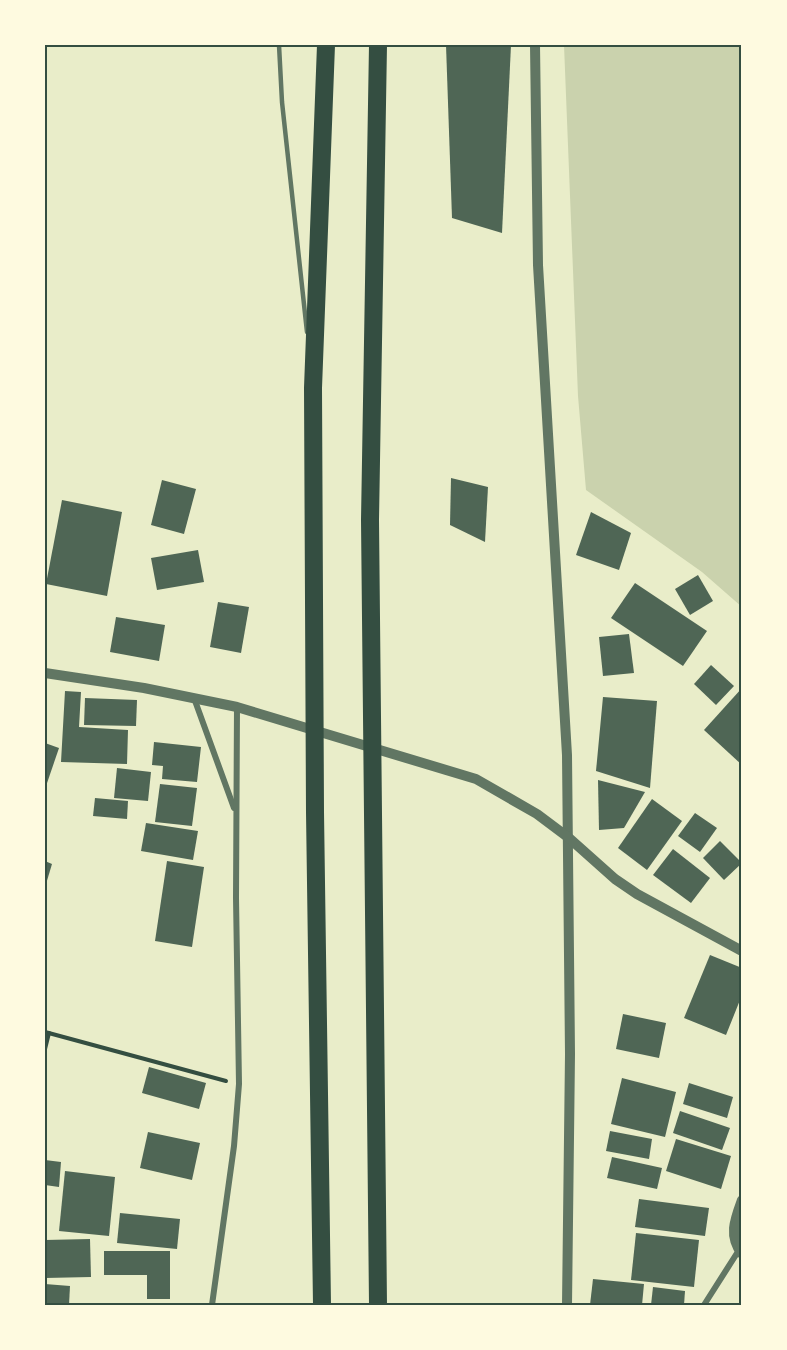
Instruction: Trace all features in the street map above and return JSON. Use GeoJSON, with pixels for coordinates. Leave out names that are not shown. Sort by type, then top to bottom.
{"type":"FeatureCollection","features":[{"type":"Feature","properties":{"kind":"highway"},"geometry":{"type":"LineString","coordinates":[[322,1305],[315,800],[313,388],[326,45]]}},
{"type":"Feature","properties":{"kind":"highway"},"geometry":{"type":"LineString","coordinates":[[378,45],[370,520],[378,1305]]}},
{"type":"Feature","properties":{"kind":"street"},"geometry":{"type":"LineString","coordinates":[[535,45],[538,265],[564,686],[569,838],[570,1075],[567,1305]]}},
{"type":"Feature","properties":{"kind":"street"},"geometry":{"type":"LineString","coordinates":[[45,673],[81,677],[237,706],[476,779],[537,814],[626,887],[742,951]]}},
{"type":"Feature","properties":{"kind":"street"},"geometry":{"type":"LineString","coordinates":[[194,698],[237,814]]}},
{"type":"Feature","properties":{"kind":"street"},"geometry":{"type":"LineString","coordinates":[[212,1305],[233,1156],[239,1084],[237,706]]}},
{"type":"Feature","properties":{"kind":"street"},"geometry":{"type":"LineString","coordinates":[[704,1305],[740,1252],[734,1240],[733,1231],[742,1200]]}},
{"type":"Feature","properties":{"kind":"lane"},"geometry":{"type":"LineString","coordinates":[[279,45],[282,102],[313,388]]}},
{"type":"Feature","properties":{"kind":"path"},"geometry":{"type":"LineString","coordinates":[[45,1049],[47,1033],[239,1084]]}},
{"type":"Feature","properties":{"kind":"green space"},"geometry":{"type":"Polygon","coordinates":[[[564,45],[742,45],[742,607],[702,572],[586,490],[578,396],[564,45]]]}},
{"type":"Feature","properties":{"kind":"building"},"geometry":{"type":"Polygon","coordinates":[[[446,45],[511,45],[502,233],[452,218],[446,45]]]}},
{"type":"Feature","properties":{"kind":"building"},"geometry":{"type":"Polygon","coordinates":[[[451,478],[488,487],[485,542],[450,525],[451,478]]]}},
{"type":"Feature","properties":{"kind":"building"},"geometry":{"type":"Polygon","coordinates":[[[162,480],[196,489],[184,534],[151,525],[162,480]]]}},
{"type":"Feature","properties":{"kind":"building"},"geometry":{"type":"Polygon","coordinates":[[[62,500],[122,512],[107,596],[46,584],[62,500]]]}},
{"type":"Feature","properties":{"kind":"building"},"geometry":{"type":"Polygon","coordinates":[[[591,512],[631,533],[619,570],[576,555],[591,512]]]}},
{"type":"Feature","properties":{"kind":"building"},"geometry":{"type":"Polygon","coordinates":[[[198,550],[204,582],[157,590],[151,558],[198,550]]]}},
{"type":"Feature","properties":{"kind":"building"},"geometry":{"type":"Polygon","coordinates":[[[698,575],[713,601],[690,615],[675,589],[698,575]]]}},
{"type":"Feature","properties":{"kind":"building"},"geometry":{"type":"Polygon","coordinates":[[[635,583],[707,631],[683,666],[611,618],[635,583]]]}},
{"type":"Feature","properties":{"kind":"building"},"geometry":{"type":"Polygon","coordinates":[[[218,602],[249,607],[241,653],[210,647],[218,602]]]}},
{"type":"Feature","properties":{"kind":"building"},"geometry":{"type":"Polygon","coordinates":[[[116,617],[165,625],[159,661],[110,652],[116,617]]]}},
{"type":"Feature","properties":{"kind":"building"},"geometry":{"type":"Polygon","coordinates":[[[629,634],[634,673],[603,676],[599,637],[629,634]]]}},
{"type":"Feature","properties":{"kind":"building"},"geometry":{"type":"Polygon","coordinates":[[[711,665],[734,686],[716,705],[694,684],[711,665]]]}},
{"type":"Feature","properties":{"kind":"building"},"geometry":{"type":"Polygon","coordinates":[[[742,688],[742,765],[704,730],[742,688]]]}},
{"type":"Feature","properties":{"kind":"building"},"geometry":{"type":"Polygon","coordinates":[[[65,691],[81,692],[79,727],[128,730],[127,764],[61,762],[65,691]]]}},
{"type":"Feature","properties":{"kind":"building"},"geometry":{"type":"Polygon","coordinates":[[[603,697],[657,701],[650,788],[596,771],[603,697]]]}},
{"type":"Feature","properties":{"kind":"building"},"geometry":{"type":"Polygon","coordinates":[[[85,698],[137,700],[136,726],[84,725],[85,698]]]}},
{"type":"Feature","properties":{"kind":"building"},"geometry":{"type":"Polygon","coordinates":[[[154,742],[201,747],[197,782],[162,779],[163,766],[152,765],[154,742]]]}},
{"type":"Feature","properties":{"kind":"building"},"geometry":{"type":"Polygon","coordinates":[[[45,743],[59,748],[45,789],[45,743]]]}},
{"type":"Feature","properties":{"kind":"building"},"geometry":{"type":"Polygon","coordinates":[[[117,768],[151,772],[148,801],[114,798],[117,768]]]}},
{"type":"Feature","properties":{"kind":"building"},"geometry":{"type":"Polygon","coordinates":[[[598,780],[645,792],[624,828],[599,830],[598,780]]]}},
{"type":"Feature","properties":{"kind":"building"},"geometry":{"type":"Polygon","coordinates":[[[160,784],[197,788],[192,826],[155,822],[160,784]]]}},
{"type":"Feature","properties":{"kind":"building"},"geometry":{"type":"Polygon","coordinates":[[[95,798],[128,801],[127,819],[93,816],[95,798]]]}},
{"type":"Feature","properties":{"kind":"building"},"geometry":{"type":"Polygon","coordinates":[[[652,799],[682,821],[647,870],[618,848],[652,799]]]}},
{"type":"Feature","properties":{"kind":"building"},"geometry":{"type":"Polygon","coordinates":[[[695,813],[717,828],[700,852],[678,836],[695,813]]]}},
{"type":"Feature","properties":{"kind":"building"},"geometry":{"type":"Polygon","coordinates":[[[146,823],[198,831],[193,860],[141,851],[146,823]]]}},
{"type":"Feature","properties":{"kind":"building"},"geometry":{"type":"Polygon","coordinates":[[[720,841],[742,863],[724,880],[703,858],[720,841]]]}},
{"type":"Feature","properties":{"kind":"building"},"geometry":{"type":"Polygon","coordinates":[[[673,849],[710,878],[691,903],[653,875],[673,849]]]}},
{"type":"Feature","properties":{"kind":"building"},"geometry":{"type":"Polygon","coordinates":[[[45,861],[52,864],[46,884],[45,884],[45,861]]]}},
{"type":"Feature","properties":{"kind":"building"},"geometry":{"type":"Polygon","coordinates":[[[167,861],[204,867],[192,947],[155,941],[167,861]]]}},
{"type":"Feature","properties":{"kind":"building"},"geometry":{"type":"Polygon","coordinates":[[[710,955],[742,968],[742,995],[726,1035],[684,1018],[710,955]]]}},
{"type":"Feature","properties":{"kind":"building"},"geometry":{"type":"Polygon","coordinates":[[[623,1014],[666,1023],[659,1058],[616,1049],[623,1014]]]}},
{"type":"Feature","properties":{"kind":"building"},"geometry":{"type":"Polygon","coordinates":[[[149,1067],[206,1083],[199,1109],[142,1093],[149,1067]]]}},
{"type":"Feature","properties":{"kind":"building"},"geometry":{"type":"Polygon","coordinates":[[[622,1078],[676,1092],[665,1137],[611,1124],[622,1078]]]}},
{"type":"Feature","properties":{"kind":"building"},"geometry":{"type":"Polygon","coordinates":[[[689,1083],[733,1097],[727,1118],[683,1104],[689,1083]]]}},
{"type":"Feature","properties":{"kind":"building"},"geometry":{"type":"Polygon","coordinates":[[[680,1111],[730,1128],[722,1150],[673,1133],[680,1111]]]}},
{"type":"Feature","properties":{"kind":"building"},"geometry":{"type":"Polygon","coordinates":[[[610,1131],[652,1139],[649,1159],[606,1151],[610,1131]]]}},
{"type":"Feature","properties":{"kind":"building"},"geometry":{"type":"Polygon","coordinates":[[[148,1132],[200,1143],[192,1180],[140,1168],[148,1132]]]}},
{"type":"Feature","properties":{"kind":"building"},"geometry":{"type":"Polygon","coordinates":[[[676,1139],[731,1156],[721,1189],[666,1171],[676,1139]]]}},
{"type":"Feature","properties":{"kind":"building"},"geometry":{"type":"Polygon","coordinates":[[[612,1157],[662,1168],[657,1189],[607,1178],[612,1157]]]}},
{"type":"Feature","properties":{"kind":"building"},"geometry":{"type":"Polygon","coordinates":[[[45,1160],[61,1162],[59,1187],[45,1185],[45,1160]]]}},
{"type":"Feature","properties":{"kind":"building"},"geometry":{"type":"Polygon","coordinates":[[[65,1171],[115,1177],[109,1236],[59,1231],[65,1171]]]}},
{"type":"Feature","properties":{"kind":"building"},"geometry":{"type":"Polygon","coordinates":[[[639,1199],[709,1208],[705,1236],[635,1227],[639,1199]]]}},
{"type":"Feature","properties":{"kind":"building"},"geometry":{"type":"Polygon","coordinates":[[[120,1213],[180,1219],[177,1249],[117,1243],[120,1213]]]}},
{"type":"Feature","properties":{"kind":"building"},"geometry":{"type":"Polygon","coordinates":[[[636,1233],[699,1240],[694,1287],[631,1280],[636,1233]]]}},
{"type":"Feature","properties":{"kind":"building"},"geometry":{"type":"Polygon","coordinates":[[[90,1239],[91,1277],[45,1278],[45,1240],[90,1239]]]}},
{"type":"Feature","properties":{"kind":"building"},"geometry":{"type":"Polygon","coordinates":[[[104,1251],[170,1251],[170,1299],[147,1299],[147,1275],[104,1275],[104,1251]]]}},
{"type":"Feature","properties":{"kind":"building"},"geometry":{"type":"Polygon","coordinates":[[[593,1279],[644,1284],[642,1305],[590,1305],[593,1279]]]}},
{"type":"Feature","properties":{"kind":"building"},"geometry":{"type":"Polygon","coordinates":[[[45,1284],[70,1286],[69,1305],[45,1305],[45,1284]]]}},
{"type":"Feature","properties":{"kind":"building"},"geometry":{"type":"Polygon","coordinates":[[[653,1287],[685,1291],[684,1305],[651,1305],[653,1287]]]}}]}
